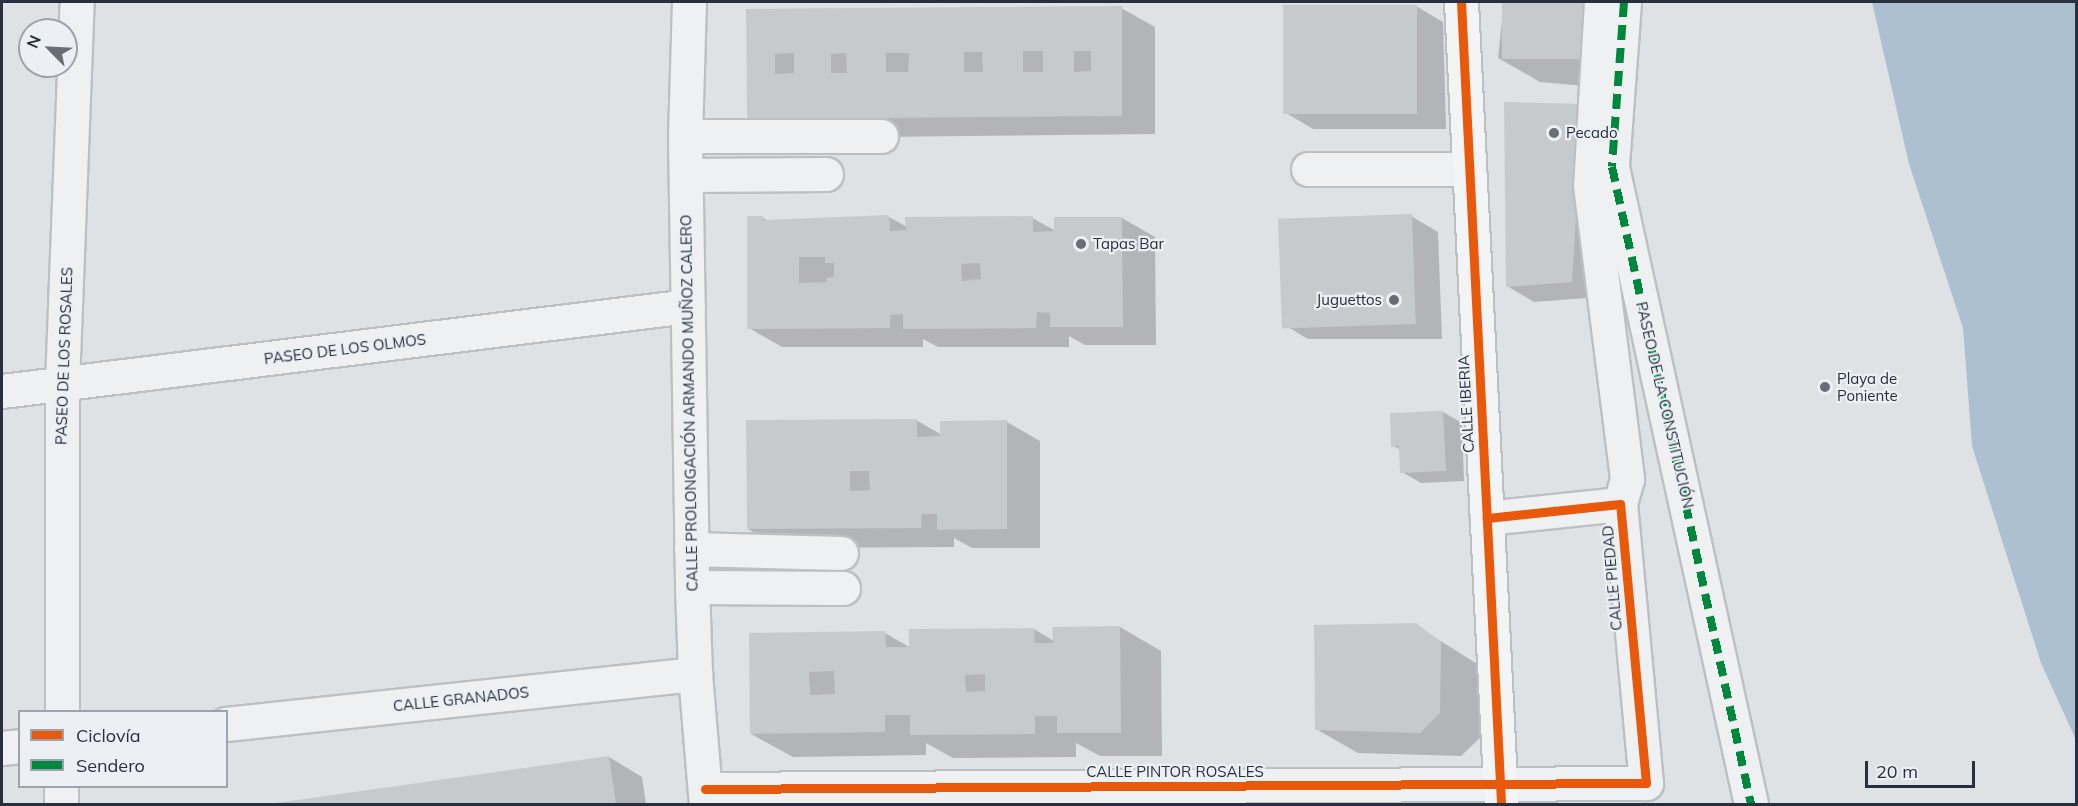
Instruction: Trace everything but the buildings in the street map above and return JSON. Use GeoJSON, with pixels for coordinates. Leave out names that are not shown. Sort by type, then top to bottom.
{"type":"FeatureCollection","features":[{"type":"Feature","properties":{"kind":"main road","name":"CALLE IBERIA"},"geometry":{"type":"LineString","coordinates":[[1461,2],[1501,795]]}},
{"type":"Feature","properties":{"kind":"street","name":"PASEO DE LOS ROSALES"},"geometry":{"type":"LineString","coordinates":[[62,710],[62,384],[77,2]]}},
{"type":"Feature","properties":{"kind":"street","name":"CALLE PROLONGACIÓN ARMANDO MUÑOZ CALERO"},"geometry":{"type":"LineString","coordinates":[[688,2],[685,136],[691,549],[695,674],[706,797]]}},
{"type":"Feature","properties":{"kind":"street"},"geometry":{"type":"LineString","coordinates":[[1601,2],[1590,185],[1627,479],[1620,504]]}},
{"type":"Feature","properties":{"kind":"street","name":"PASEO DE LA CONSTITUCIÓN"},"geometry":{"type":"LineString","coordinates":[[1624,2],[1612,167],[1751,804]]}},
{"type":"Feature","properties":{"kind":"street"},"geometry":{"type":"LineString","coordinates":[[685,136],[881,136]]}},
{"type":"Feature","properties":{"kind":"street"},"geometry":{"type":"LineString","coordinates":[[1308,169],[1468,169]]}},
{"type":"Feature","properties":{"kind":"street"},"geometry":{"type":"LineString","coordinates":[[686,175],[826,174]]}},
{"type":"Feature","properties":{"kind":"street","name":"PASEO DE LOS OLMOS"},"geometry":{"type":"LineString","coordinates":[[2,391],[688,306]]}},
{"type":"Feature","properties":{"kind":"street","name":"CALLE PIEDAD"},"geometry":{"type":"LineString","coordinates":[[1487,518],[1620,504],[1646,783]]}},
{"type":"Feature","properties":{"kind":"street"},"geometry":{"type":"LineString","coordinates":[[691,549],[841,553]]}},
{"type":"Feature","properties":{"kind":"street"},"geometry":{"type":"LineString","coordinates":[[692,587],[843,588]]}},
{"type":"Feature","properties":{"kind":"street","name":"CALLE GRANADOS"},"geometry":{"type":"LineString","coordinates":[[228,724],[695,674]]}},
{"type":"Feature","properties":{"kind":"street"},"geometry":{"type":"LineString","coordinates":[[2,748],[18,746]]}},
{"type":"Feature","properties":{"kind":"street","name":"CALLE PINTOR ROSALES"},"geometry":{"type":"LineString","coordinates":[[706,797],[1501,795],[1646,783]]}},
{"type":"Feature","properties":{"kind":"street"},"geometry":{"type":"LineString","coordinates":[[61,788],[61,804]]}},
{"type":"Feature","properties":{"kind":"water"},"geometry":{"type":"Polygon","coordinates":[[[1872,2],[2076,2],[2076,740],[2041,663],[1972,446],[1963,328],[1909,164],[1872,2]]]}},
{"type":"Feature","properties":{"kind":"marked path"},"geometry":{"type":"LineString","coordinates":[[1624,2],[1612,167],[1751,804]]}},
{"type":"Feature","properties":{"kind":"cycle path"},"geometry":{"type":"LineString","coordinates":[[1461,2],[1501,804]]}},
{"type":"Feature","properties":{"kind":"cycle path"},"geometry":{"type":"LineString","coordinates":[[705,789],[1646,783],[1620,504],[1487,518]]}},
{"type":"Feature","properties":{"kind":"place","name":"Pecado"},"geometry":{"type":"Point","coordinates":[1554,133]}},
{"type":"Feature","properties":{"kind":"place","name":"Tapas Bar"},"geometry":{"type":"Point","coordinates":[1081,244]}},
{"type":"Feature","properties":{"kind":"place","name":"Juguettos"},"geometry":{"type":"Point","coordinates":[1394,300]}},
{"type":"Feature","properties":{"kind":"place","name":"Playa de Poniente"},"geometry":{"type":"Point","coordinates":[1825,387]}}]}
